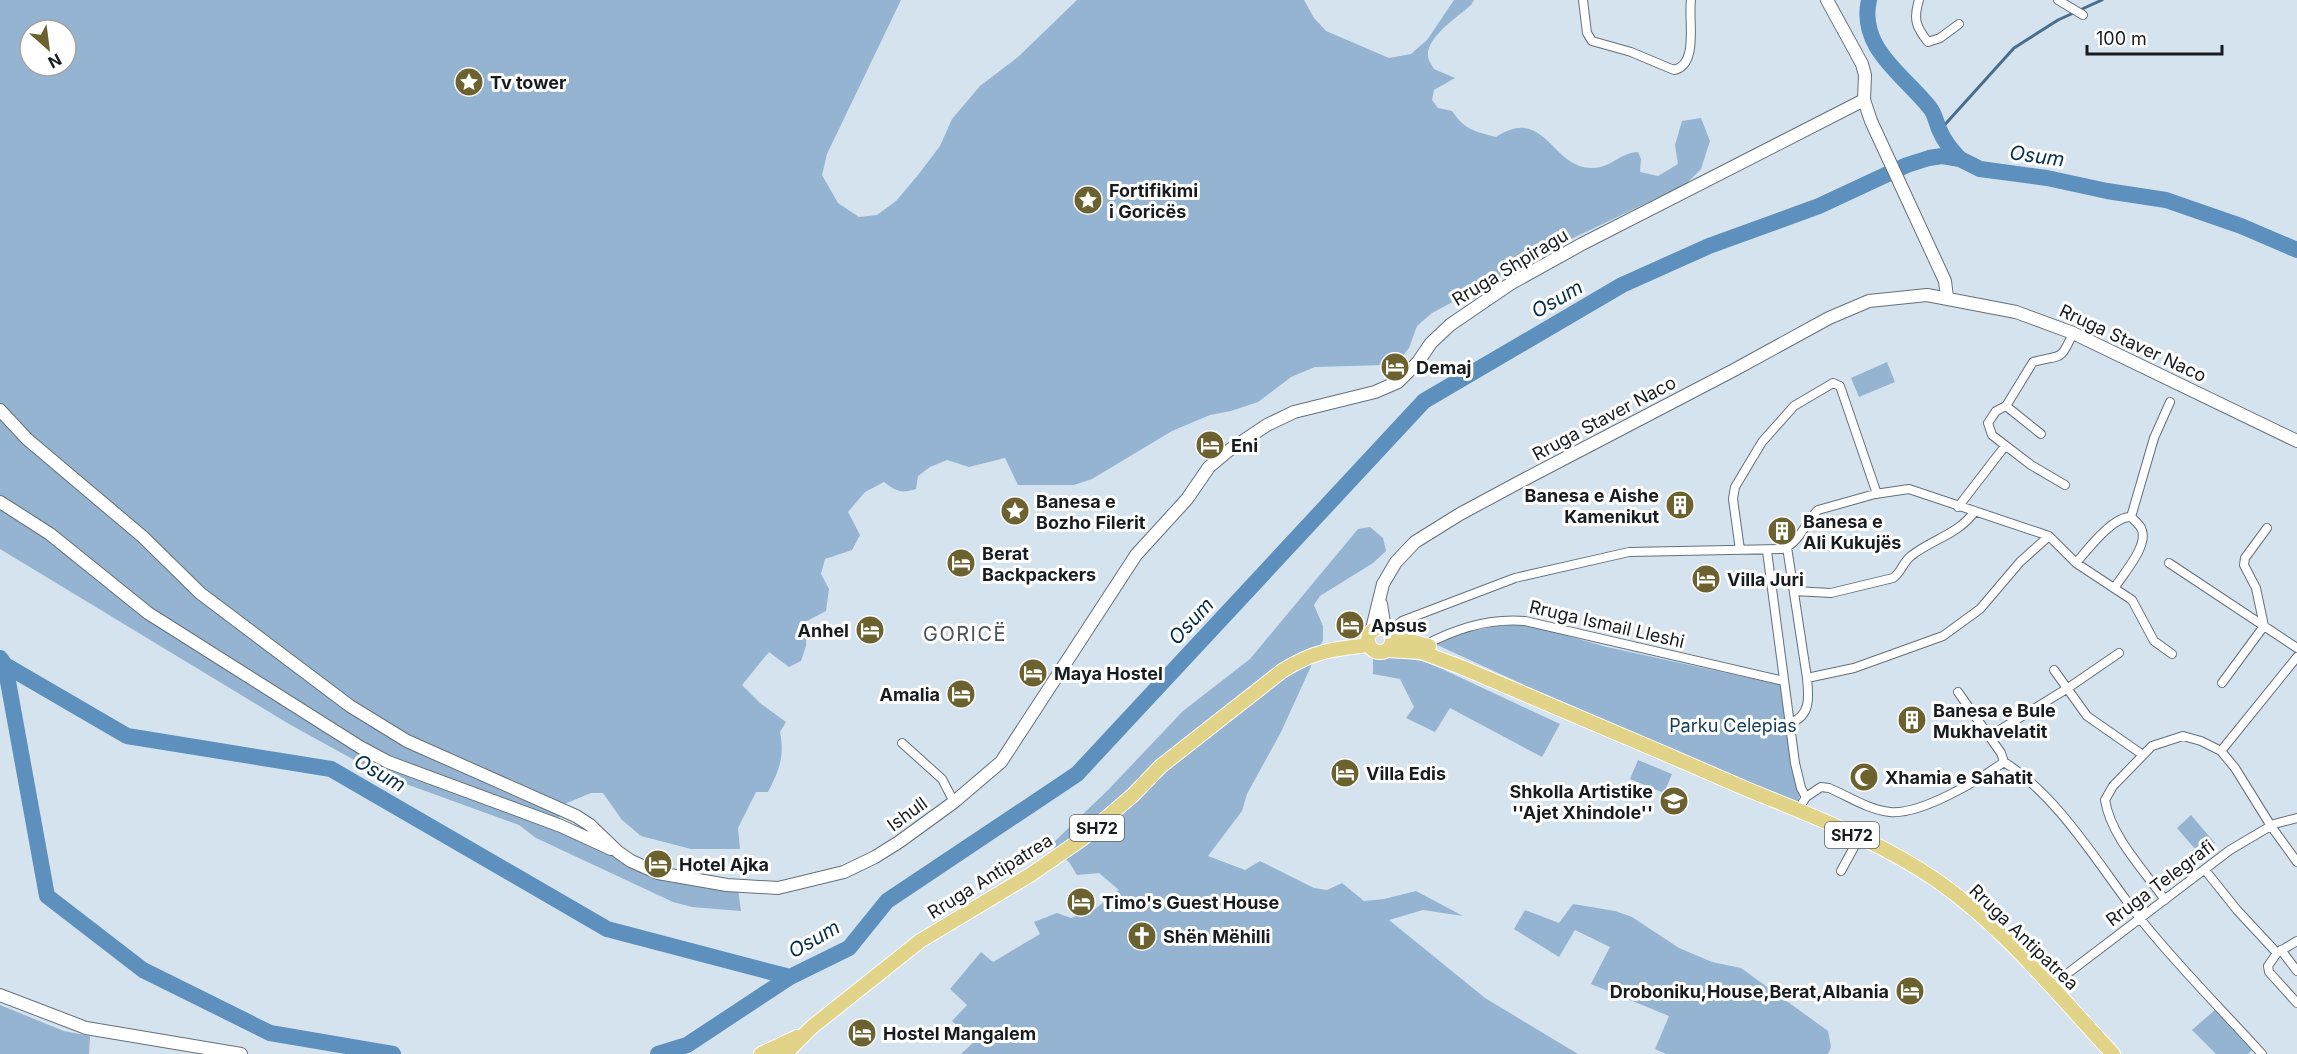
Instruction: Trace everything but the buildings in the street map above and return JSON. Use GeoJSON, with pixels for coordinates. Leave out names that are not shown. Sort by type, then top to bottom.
{"type":"FeatureCollection","features":[{"type":"Feature","properties":{"kind":"main road","name":"Rruga Antipatrea"},"geometry":{"type":"LineString","coordinates":[[785,1054],[804,1033],[920,941],[1030,875],[1082,839],[1133,795],[1161,766],[1282,671],[1303,658],[1370,639],[1377,629],[1425,645],[1520,685],[1536,698]]}},
{"type":"Feature","properties":{"kind":"main road"},"geometry":{"type":"LineString","coordinates":[[1387,650],[1391,644],[1388,632]]}},
{"type":"Feature","properties":{"kind":"main road","name":"Rruga Antipatrea"},"geometry":{"type":"LineString","coordinates":[[1370,639],[1378,652],[1407,650],[1431,655],[1536,698],[1798,810],[1908,862],[1947,888],[2004,938],[2113,1054]]}},
{"type":"Feature","properties":{"kind":"main road","name":"SH72"},"geometry":{"type":"LineString","coordinates":[[761,1054],[804,1033]]}},
{"type":"Feature","properties":{"kind":"street"},"geometry":{"type":"LineString","coordinates":[[1582,0],[1587,33],[1592,41],[1631,52],[1674,70],[1683,66],[1689,55],[1691,0]]}},
{"type":"Feature","properties":{"kind":"street"},"geometry":{"type":"LineString","coordinates":[[1827,0],[1862,64],[1865,75],[1864,100],[1871,121],[1945,281],[1947,297]]}},
{"type":"Feature","properties":{"kind":"street"},"geometry":{"type":"LineString","coordinates":[[1919,0],[1915,23],[1928,42],[1940,38],[1959,24]]}},
{"type":"Feature","properties":{"kind":"street"},"geometry":{"type":"LineString","coordinates":[[2058,0],[2083,15]]}},
{"type":"Feature","properties":{"kind":"street","name":"Rruga Shpiragu"},"geometry":{"type":"LineString","coordinates":[[1150,538],[1187,499],[1209,468],[1228,451],[1268,425],[1307,408],[1389,387],[1404,378],[1431,343],[1450,326],[1510,284],[1582,244],[1864,100]]}},
{"type":"Feature","properties":{"kind":"street","name":"Rruga Staver Naco"},"geometry":{"type":"LineString","coordinates":[[1370,639],[1379,594],[1392,568],[1414,542],[1460,514],[1829,318],[1869,300],[1927,295],[2016,312],[2073,333],[2297,441]]}},
{"type":"Feature","properties":{"kind":"street"},"geometry":{"type":"LineString","coordinates":[[2065,485],[2005,446],[1992,435],[1988,423],[1996,411],[2006,406],[2033,362],[2061,356],[2073,333]]}},
{"type":"Feature","properties":{"kind":"street"},"geometry":{"type":"LineString","coordinates":[[1740,550],[1733,499],[1735,487],[1762,442],[1794,406],[1833,383],[1840,386],[1876,494]]}},
{"type":"Feature","properties":{"kind":"street"},"geometry":{"type":"LineString","coordinates":[[2131,517],[2154,438],[2170,402]]}},
{"type":"Feature","properties":{"kind":"street"},"geometry":{"type":"LineString","coordinates":[[2006,406],[2041,434]]}},
{"type":"Feature","properties":{"kind":"street","name":"Ishull"},"geometry":{"type":"LineString","coordinates":[[0,410],[27,439],[143,537],[200,593],[350,706],[407,741],[576,816],[590,825],[618,852],[631,861],[658,873],[727,885],[778,888],[828,877],[860,865],[899,842],[954,802],[1001,762],[1124,573],[1150,538]]}},
{"type":"Feature","properties":{"kind":"street"},"geometry":{"type":"LineString","coordinates":[[1958,507],[2005,446]]}},
{"type":"Feature","properties":{"kind":"street"},"geometry":{"type":"LineString","coordinates":[[1379,594],[1388,632],[1402,621],[1515,578],[1629,552],[1767,551],[1787,547],[1798,538],[1818,510],[1876,494],[1909,489],[2049,536],[2076,563],[2132,600],[2154,641],[2172,654]]}},
{"type":"Feature","properties":{"kind":"street"},"geometry":{"type":"LineString","coordinates":[[0,502],[50,534],[148,613],[360,747],[388,762],[561,826],[618,852]]}},
{"type":"Feature","properties":{"kind":"street"},"geometry":{"type":"LineString","coordinates":[[1794,591],[1831,593],[1893,578],[1908,558],[1957,530],[1975,511]]}},
{"type":"Feature","properties":{"kind":"street"},"geometry":{"type":"LineString","coordinates":[[2076,563],[2112,524],[2124,517],[2131,517],[2141,527],[2144,537],[2141,547],[2115,587]]}},
{"type":"Feature","properties":{"kind":"street"},"geometry":{"type":"LineString","coordinates":[[2222,683],[2264,626],[2256,588],[2244,565],[2245,558],[2267,528]]}},
{"type":"Feature","properties":{"kind":"street"},"geometry":{"type":"LineString","coordinates":[[1807,678],[1854,668],[1943,636],[1980,609],[2020,562],[2049,536]]}},
{"type":"Feature","properties":{"kind":"street"},"geometry":{"type":"LineString","coordinates":[[1787,547],[1809,699],[1808,706],[1797,721],[1790,723]]}},
{"type":"Feature","properties":{"kind":"street"},"geometry":{"type":"LineString","coordinates":[[1767,551],[1798,778],[1806,797]]}},
{"type":"Feature","properties":{"kind":"street"},"geometry":{"type":"LineString","coordinates":[[2169,563],[2297,648]]}},
{"type":"Feature","properties":{"kind":"street","name":"Rruga Ismail Lleshi"},"geometry":{"type":"LineString","coordinates":[[1425,645],[1452,632],[1502,621],[1525,621],[1784,681]]}},
{"type":"Feature","properties":{"kind":"street"},"geometry":{"type":"LineString","coordinates":[[1990,736],[2068,688],[2119,653]]}},
{"type":"Feature","properties":{"kind":"street"},"geometry":{"type":"LineString","coordinates":[[2221,751],[2297,657]]}},
{"type":"Feature","properties":{"kind":"street"},"geometry":{"type":"LineString","coordinates":[[2054,670],[2087,716],[2143,755]]}},
{"type":"Feature","properties":{"kind":"street"},"geometry":{"type":"LineString","coordinates":[[1958,692],[1990,736],[2004,762],[2019,771],[2073,826],[2141,919],[2262,1054]]}},
{"type":"Feature","properties":{"kind":"street"},"geometry":{"type":"LineString","coordinates":[[2165,900],[2121,838],[2107,813],[2105,800],[2113,786],[2152,746],[2183,736],[2221,751],[2235,768],[2271,826],[2297,862]]}},
{"type":"Feature","properties":{"kind":"street"},"geometry":{"type":"LineString","coordinates":[[902,743],[942,779],[954,802]]}},
{"type":"Feature","properties":{"kind":"street"},"geometry":{"type":"LineString","coordinates":[[1798,810],[1806,797],[1821,787],[1829,788],[1876,809],[1903,812],[1916,809],[1959,790],[2004,762]]}},
{"type":"Feature","properties":{"kind":"street","name":"Rruga Telegrafi"},"geometry":{"type":"LineString","coordinates":[[2051,986],[2230,850],[2271,826],[2297,818]]}},
{"type":"Feature","properties":{"kind":"street"},"geometry":{"type":"LineString","coordinates":[[1841,871],[1859,838]]}},
{"type":"Feature","properties":{"kind":"street"},"geometry":{"type":"LineString","coordinates":[[2205,870],[2236,910],[2297,971]]}},
{"type":"Feature","properties":{"kind":"street"},"geometry":{"type":"LineString","coordinates":[[2297,941],[2279,952],[2268,966],[2270,972],[2297,1003]]}},
{"type":"Feature","properties":{"kind":"street"},"geometry":{"type":"LineString","coordinates":[[0,995],[86,1028],[241,1054]]}},
{"type":"Feature","properties":{"kind":"green space"},"geometry":{"type":"Polygon","coordinates":[[[0,0],[901,0],[827,154],[822,175],[838,203],[859,217],[877,215],[896,201],[940,146],[952,119],[980,86],[1018,57],[1077,0],[1304,0],[1314,18],[1326,31],[1389,58],[1411,54],[1427,40],[1454,0],[1474,0],[1438,34],[1432,42],[1428,56],[1434,69],[1455,78],[1434,90],[1432,100],[1438,108],[1452,111],[1471,129],[1496,137],[1513,129],[1526,128],[1537,132],[1577,165],[1591,168],[1604,166],[1638,152],[1641,159],[1640,172],[1658,176],[1678,164],[1675,145],[1682,121],[1701,118],[1710,141],[1701,169],[1686,184],[1567,241],[1432,313],[1417,326],[1409,348],[1398,362],[1385,365],[1315,367],[1291,377],[1258,402],[1210,415],[1172,431],[1092,479],[1074,485],[1018,485],[1005,458],[969,467],[947,460],[930,467],[918,476],[916,489],[899,491],[884,482],[865,492],[848,512],[860,535],[852,550],[825,559],[821,574],[829,589],[826,611],[807,621],[806,646],[801,661],[789,667],[769,652],[742,685],[760,703],[786,722],[780,732],[781,756],[775,777],[768,792],[756,792],[738,828],[740,849],[691,849],[641,836],[622,820],[603,793],[591,793],[562,805],[557,828],[658,875],[738,889],[741,911],[692,907],[673,902],[536,838],[519,825],[395,780],[289,724],[0,549],[0,0]]]}},
{"type":"Feature","properties":{"kind":"green space"},"geometry":{"type":"Polygon","coordinates":[[[1887,362],[1895,382],[1859,397],[1851,378],[1887,362]]]}},
{"type":"Feature","properties":{"kind":"green space"},"geometry":{"type":"Polygon","coordinates":[[[1370,527],[1383,538],[1386,551],[1373,563],[1320,596],[1314,605],[1323,626],[1323,640],[1281,732],[1247,794],[1242,811],[1208,856],[1245,870],[1260,861],[1314,888],[1327,890],[1342,883],[1364,901],[1384,899],[1416,891],[1463,916],[1423,910],[1389,920],[1485,998],[1578,1054],[961,1054],[975,1041],[952,1021],[967,1005],[950,989],[981,952],[993,962],[1040,934],[1034,922],[1057,913],[1071,918],[1095,909],[1119,890],[1099,873],[1077,875],[1069,862],[1055,851],[1054,842],[1108,790],[1183,711],[1250,659],[1358,529],[1370,527]]]}},
{"type":"Feature","properties":{"kind":"green space","name":"Parku Celepias"},"geometry":{"type":"Polygon","coordinates":[[[1508,624],[1539,628],[1607,647],[1781,685],[1794,778],[1800,795],[1796,805],[1541,697],[1535,690],[1435,644],[1453,635],[1508,624]]]}},
{"type":"Feature","properties":{"kind":"green space"},"geometry":{"type":"Polygon","coordinates":[[[1373,653],[1427,662],[1560,724],[1542,757],[1450,708],[1435,732],[1406,718],[1414,707],[1400,679],[1373,674],[1373,653]]]}},
{"type":"Feature","properties":{"kind":"green space"},"geometry":{"type":"Polygon","coordinates":[[[1638,760],[1672,774],[1664,793],[1630,779],[1638,760]]]}},
{"type":"Feature","properties":{"kind":"green space"},"geometry":{"type":"Polygon","coordinates":[[[2191,815],[2215,843],[2201,856],[2177,828],[2191,815]]]}},
{"type":"Feature","properties":{"kind":"green space"},"geometry":{"type":"Polygon","coordinates":[[[1573,904],[1615,911],[1632,917],[1679,948],[1712,962],[1741,968],[1828,1031],[1831,1047],[1828,1054],[1666,1054],[1655,1049],[1669,1016],[1591,984],[1610,947],[1575,930],[1559,957],[1514,929],[1525,910],[1559,923],[1573,904]]]}},
{"type":"Feature","properties":{"kind":"green space"},"geometry":{"type":"Polygon","coordinates":[[[0,1005],[64,1031],[90,1036],[89,1054],[0,1054],[0,1005]]]}},
{"type":"Feature","properties":{"kind":"green space"},"geometry":{"type":"Polygon","coordinates":[[[2216,1009],[2253,1049],[2248,1054],[2216,1054],[2192,1030],[2216,1009]]]}},
{"type":"Feature","properties":{"kind":"waterway"},"geometry":{"type":"LineString","coordinates":[[1869,0],[1867,17],[1870,32],[1877,47],[1930,108],[1943,137],[1960,159]]}},
{"type":"Feature","properties":{"kind":"waterway"},"geometry":{"type":"LineString","coordinates":[[1940,130],[2014,48],[2058,20],[2102,0]]}},
{"type":"Feature","properties":{"kind":"waterway","name":"Osum"},"geometry":{"type":"LineString","coordinates":[[0,658],[5,665],[127,736],[331,769],[607,929],[790,977],[849,948],[887,901],[1077,774],[1424,401],[1622,285],[1709,246],[1819,206],[1907,165],[1942,156],[1960,159],[1980,169],[2047,178],[2107,191],[2166,200],[2241,226],[2297,250]]}},
{"type":"Feature","properties":{"kind":"waterway"},"geometry":{"type":"LineString","coordinates":[[5,665],[47,896],[143,970],[270,1033],[393,1054]]}},
{"type":"Feature","properties":{"kind":"waterway"},"geometry":{"type":"LineString","coordinates":[[658,1054],[687,1045],[790,977]]}},
{"type":"Feature","properties":{"kind":"place","name":"Tv tower"},"geometry":{"type":"Point","coordinates":[469,82]}},
{"type":"Feature","properties":{"kind":"place","name":"Fortifikimi i Goricës"},"geometry":{"type":"Point","coordinates":[1088,200]}},
{"type":"Feature","properties":{"kind":"place","name":"Demaj"},"geometry":{"type":"Point","coordinates":[1395,367]}},
{"type":"Feature","properties":{"kind":"place","name":"Eni"},"geometry":{"type":"Point","coordinates":[1210,445]}},
{"type":"Feature","properties":{"kind":"place","name":"Banesa e Aishe Kamenikut"},"geometry":{"type":"Point","coordinates":[1680,505]}},
{"type":"Feature","properties":{"kind":"place","name":"Banesa e Bozho Filerit"},"geometry":{"type":"Point","coordinates":[1015,511]}},
{"type":"Feature","properties":{"kind":"place","name":"Banesa e Ali Kukujës"},"geometry":{"type":"Point","coordinates":[1782,531]}},
{"type":"Feature","properties":{"kind":"place","name":"Berat Backpackers"},"geometry":{"type":"Point","coordinates":[961,563]}},
{"type":"Feature","properties":{"kind":"place","name":"Villa Juri"},"geometry":{"type":"Point","coordinates":[1706,579]}},
{"type":"Feature","properties":{"kind":"place","name":"Apsus"},"geometry":{"type":"Point","coordinates":[1350,625]}},
{"type":"Feature","properties":{"kind":"place","name":"Anhel"},"geometry":{"type":"Point","coordinates":[870,630]}},
{"type":"Feature","properties":{"kind":"place","name":"Maya Hostel"},"geometry":{"type":"Point","coordinates":[1033,673]}},
{"type":"Feature","properties":{"kind":"place","name":"Amalia"},"geometry":{"type":"Point","coordinates":[961,694]}},
{"type":"Feature","properties":{"kind":"place","name":"Banesa e Bule Mukhavelatit"},"geometry":{"type":"Point","coordinates":[1912,720]}},
{"type":"Feature","properties":{"kind":"place","name":"Villa Edis"},"geometry":{"type":"Point","coordinates":[1345,773]}},
{"type":"Feature","properties":{"kind":"place","name":"Xhamia e Sahatit"},"geometry":{"type":"Point","coordinates":[1864,777]}},
{"type":"Feature","properties":{"kind":"place","name":"Shkolla Artistike ''Ajet Xhindole''"},"geometry":{"type":"Point","coordinates":[1674,801]}},
{"type":"Feature","properties":{"kind":"place","name":"Hotel Ajka"},"geometry":{"type":"Point","coordinates":[658,864]}},
{"type":"Feature","properties":{"kind":"place","name":"Timo's Guest House"},"geometry":{"type":"Point","coordinates":[1081,902]}},
{"type":"Feature","properties":{"kind":"place","name":"Shën Mëhilli"},"geometry":{"type":"Point","coordinates":[1142,936]}},
{"type":"Feature","properties":{"kind":"place","name":"Droboniku,House,Berat,Albania"},"geometry":{"type":"Point","coordinates":[1910,991]}},
{"type":"Feature","properties":{"kind":"place","name":"Hostel Mangalem"},"geometry":{"type":"Point","coordinates":[862,1033]}},
{"type":"Feature","properties":{"kind":"district","name":"GORICË"},"geometry":{"type":"Point","coordinates":[965,634]}}]}
